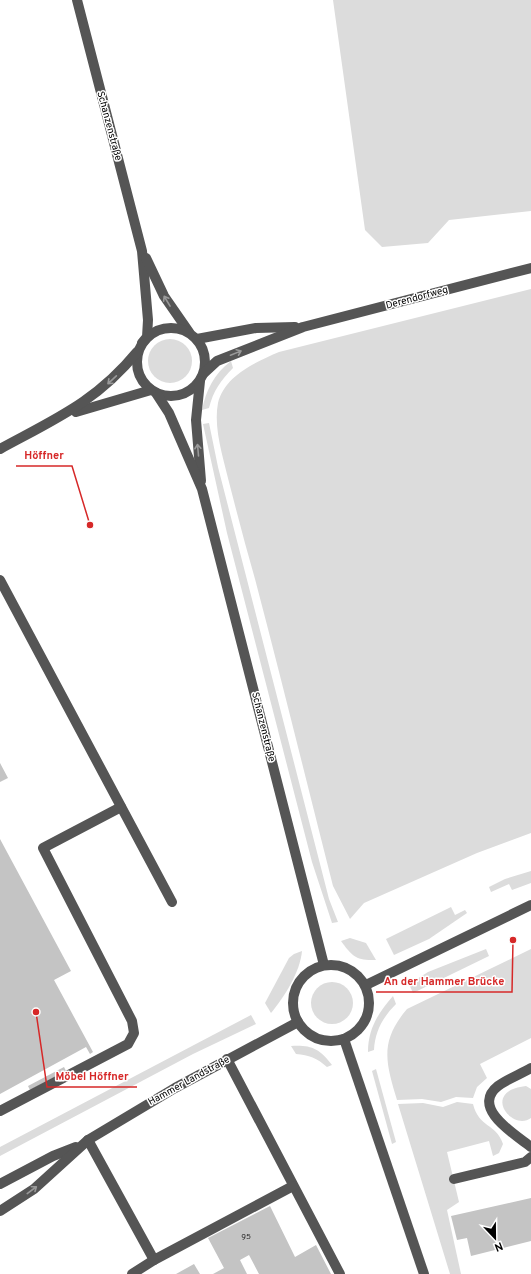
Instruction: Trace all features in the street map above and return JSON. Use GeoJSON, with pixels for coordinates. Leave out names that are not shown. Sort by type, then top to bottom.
{"type":"FeatureCollection","features":[{"type":"Feature","properties":{"kind":"street","name":"Schanzenstraße"},"geometry":{"type":"LineString","coordinates":[[77,0],[142,251],[148,320],[147,337],[140,347],[136,360],[140,377],[154,392],[169,413],[202,489],[324,965]]}},
{"type":"Feature","properties":{"kind":"street","name":"Schanzenstraße"},"geometry":{"type":"LineString","coordinates":[[142,251],[164,296],[205,355],[196,420],[202,489]]}},
{"type":"Feature","properties":{"kind":"street","name":"Derendorfweg"},"geometry":{"type":"LineString","coordinates":[[202,377],[217,361],[303,327],[531,268]]}},
{"type":"Feature","properties":{"kind":"street"},"geometry":{"type":"LineString","coordinates":[[0,449],[80,406],[112,381],[155,331],[173,327],[193,336]]}},
{"type":"Feature","properties":{"kind":"street","name":"Derendorfweg"},"geometry":{"type":"LineString","coordinates":[[193,336],[256,328],[303,327]]}},
{"type":"Feature","properties":{"kind":"street"},"geometry":{"type":"LineString","coordinates":[[62,416],[154,392],[166,396],[185,394],[202,377]]}},
{"type":"Feature","properties":{"kind":"street"},"geometry":{"type":"LineString","coordinates":[[0,580],[172,902]]}},
{"type":"Feature","properties":{"kind":"street"},"geometry":{"type":"LineString","coordinates":[[0,1112],[128,1044],[134,1033],[132,1020],[43,848],[121,806]]}},
{"type":"Feature","properties":{"kind":"street"},"geometry":{"type":"LineString","coordinates":[[366,985],[531,905]]}},
{"type":"Feature","properties":{"kind":"street"},"geometry":{"type":"LineString","coordinates":[[324,965],[336,965],[356,972],[366,985],[370,995],[370,1006],[362,1027],[354,1034],[344,1039],[335,1041],[318,1039],[310,1035],[298,1022],[293,1005],[296,987],[307,973],[324,965]]}},
{"type":"Feature","properties":{"kind":"street","name":"Hammer Landstraße"},"geometry":{"type":"LineString","coordinates":[[0,1184],[53,1156],[85,1143],[175,1088],[298,1022]]}},
{"type":"Feature","properties":{"kind":"street"},"geometry":{"type":"LineString","coordinates":[[344,1039],[424,1274]]}},
{"type":"Feature","properties":{"kind":"street"},"geometry":{"type":"LineString","coordinates":[[227,1059],[292,1186],[340,1274]]}},
{"type":"Feature","properties":{"kind":"street"},"geometry":{"type":"LineString","coordinates":[[531,1068],[498,1086],[492,1094],[490,1101],[490,1109],[494,1117],[531,1147]]}},
{"type":"Feature","properties":{"kind":"street"},"geometry":{"type":"LineString","coordinates":[[85,1143],[154,1260]]}},
{"type":"Feature","properties":{"kind":"street","name":"Hammer Landstraße"},"geometry":{"type":"LineString","coordinates":[[0,1211],[34,1189],[85,1143]]}},
{"type":"Feature","properties":{"kind":"street"},"geometry":{"type":"LineString","coordinates":[[454,1179],[524,1162],[531,1157]]}},
{"type":"Feature","properties":{"kind":"street"},"geometry":{"type":"LineString","coordinates":[[132,1274],[154,1260],[292,1186]]}},
{"type":"Feature","properties":{"kind":"shaded area"},"geometry":{"type":"Polygon","coordinates":[[[333,0],[531,0],[531,211],[449,220],[428,243],[382,247],[365,230],[333,0]]]}},
{"type":"Feature","properties":{"kind":"shaded area"},"geometry":{"type":"Polygon","coordinates":[[[531,289],[531,833],[477,853],[364,903],[350,919],[333,886],[222,455],[217,423],[218,403],[222,393],[234,377],[251,365],[279,352],[531,289]]]}},
{"type":"Feature","properties":{"kind":"shaded area"},"geometry":{"type":"Polygon","coordinates":[[[174,339],[179,340],[186,345],[191,352],[191,370],[186,377],[179,382],[166,383],[161,382],[154,377],[149,370],[148,357],[149,352],[154,345],[161,340],[174,339]]]}},
{"type":"Feature","properties":{"kind":"shaded area"},"geometry":{"type":"Polygon","coordinates":[[[231,361],[233,368],[218,386],[209,408],[202,410],[208,389],[215,377],[231,361]]]}},
{"type":"Feature","properties":{"kind":"shaded area"},"geometry":{"type":"Polygon","coordinates":[[[209,423],[218,467],[329,899],[338,922],[332,923],[312,862],[227,533],[203,424],[209,423]]]}},
{"type":"Feature","properties":{"kind":"shaded area"},"geometry":{"type":"Polygon","coordinates":[[[531,871],[531,883],[512,890],[509,884],[491,892],[489,887],[505,879],[531,871]]]}},
{"type":"Feature","properties":{"kind":"shaded area"},"geometry":{"type":"Polygon","coordinates":[[[451,907],[455,915],[465,910],[467,913],[429,939],[394,955],[386,939],[451,907]]]}},
{"type":"Feature","properties":{"kind":"shaded area"},"geometry":{"type":"Polygon","coordinates":[[[350,938],[366,943],[376,960],[364,960],[352,954],[341,941],[350,938]]]}},
{"type":"Feature","properties":{"kind":"shaded area"},"geometry":{"type":"Polygon","coordinates":[[[486,949],[489,956],[413,993],[409,984],[428,972],[486,949]]]}},
{"type":"Feature","properties":{"kind":"shaded area"},"geometry":{"type":"Polygon","coordinates":[[[531,949],[531,1038],[480,1064],[487,1078],[477,1087],[473,1098],[456,1097],[441,1102],[422,1099],[397,1100],[390,1075],[387,1053],[392,1032],[407,1009],[531,949]]]}},
{"type":"Feature","properties":{"kind":"shaded area"},"geometry":{"type":"Polygon","coordinates":[[[302,951],[301,959],[291,984],[271,1013],[265,1003],[289,958],[302,951]]]}},
{"type":"Feature","properties":{"kind":"shaded area"},"geometry":{"type":"Polygon","coordinates":[[[328,982],[336,982],[344,985],[350,991],[353,1003],[350,1015],[344,1021],[336,1024],[328,1024],[320,1021],[314,1015],[311,1007],[311,999],[314,991],[320,985],[328,982]]]}},
{"type":"Feature","properties":{"kind":"shaded area"},"geometry":{"type":"Polygon","coordinates":[[[393,996],[396,1004],[380,1025],[374,1050],[368,1052],[370,1036],[378,1015],[393,996]]]}},
{"type":"Feature","properties":{"kind":"shaded area"},"geometry":{"type":"Polygon","coordinates":[[[251,1015],[256,1024],[193,1054],[0,1156],[0,1147],[251,1015]]]}},
{"type":"Feature","properties":{"kind":"shaded area"},"geometry":{"type":"Polygon","coordinates":[[[291,1046],[304,1046],[319,1051],[332,1065],[327,1067],[320,1061],[313,1058],[296,1054],[291,1046]]]}},
{"type":"Feature","properties":{"kind":"shaded area"},"geometry":{"type":"Polygon","coordinates":[[[376,1069],[396,1142],[392,1144],[372,1071],[376,1069]]]}},
{"type":"Feature","properties":{"kind":"shaded area"},"geometry":{"type":"Polygon","coordinates":[[[526,1086],[531,1089],[531,1118],[523,1121],[516,1120],[504,1109],[502,1102],[505,1095],[512,1089],[526,1086]]]}},
{"type":"Feature","properties":{"kind":"shaded area"},"geometry":{"type":"Polygon","coordinates":[[[457,1102],[473,1104],[479,1117],[496,1132],[503,1144],[499,1153],[493,1156],[489,1141],[447,1152],[459,1202],[447,1210],[461,1274],[450,1274],[398,1104],[423,1103],[443,1107],[457,1102]]]}},
{"type":"Feature","properties":{"kind":"building"},"geometry":{"type":"Polygon","coordinates":[[[0,763],[8,778],[0,782],[0,763]]]}},
{"type":"Feature","properties":{"kind":"building"},"geometry":{"type":"Polygon","coordinates":[[[0,839],[71,971],[54,980],[93,1052],[90,1054],[86,1047],[0,1094],[0,839]]]}},
{"type":"Feature","properties":{"kind":"building"},"geometry":{"type":"Polygon","coordinates":[[[64,1067],[66,1071],[30,1090],[28,1086],[64,1067]]]}},
{"type":"Feature","properties":{"kind":"building"},"geometry":{"type":"Polygon","coordinates":[[[531,1198],[531,1241],[471,1256],[467,1238],[457,1240],[451,1216],[531,1198]]]}},
{"type":"Feature","properties":{"kind":"building"},"geometry":{"type":"Polygon","coordinates":[[[270,1206],[295,1257],[316,1245],[331,1274],[259,1274],[249,1255],[240,1260],[247,1274],[213,1274],[224,1268],[208,1238],[270,1206]]]}},
{"type":"Feature","properties":{"kind":"building"},"geometry":{"type":"Polygon","coordinates":[[[194,1264],[200,1274],[176,1274],[194,1264]]]}},
{"type":"Feature","properties":{"kind":"place","name":"Höffner"},"geometry":{"type":"Point","coordinates":[90,525]}},
{"type":"Feature","properties":{"kind":"place","name":"An der Hammer Brücke"},"geometry":{"type":"Point","coordinates":[513,940]}},
{"type":"Feature","properties":{"kind":"place","name":"Möbel Höffner"},"geometry":{"type":"Point","coordinates":[36,1012]}}]}
